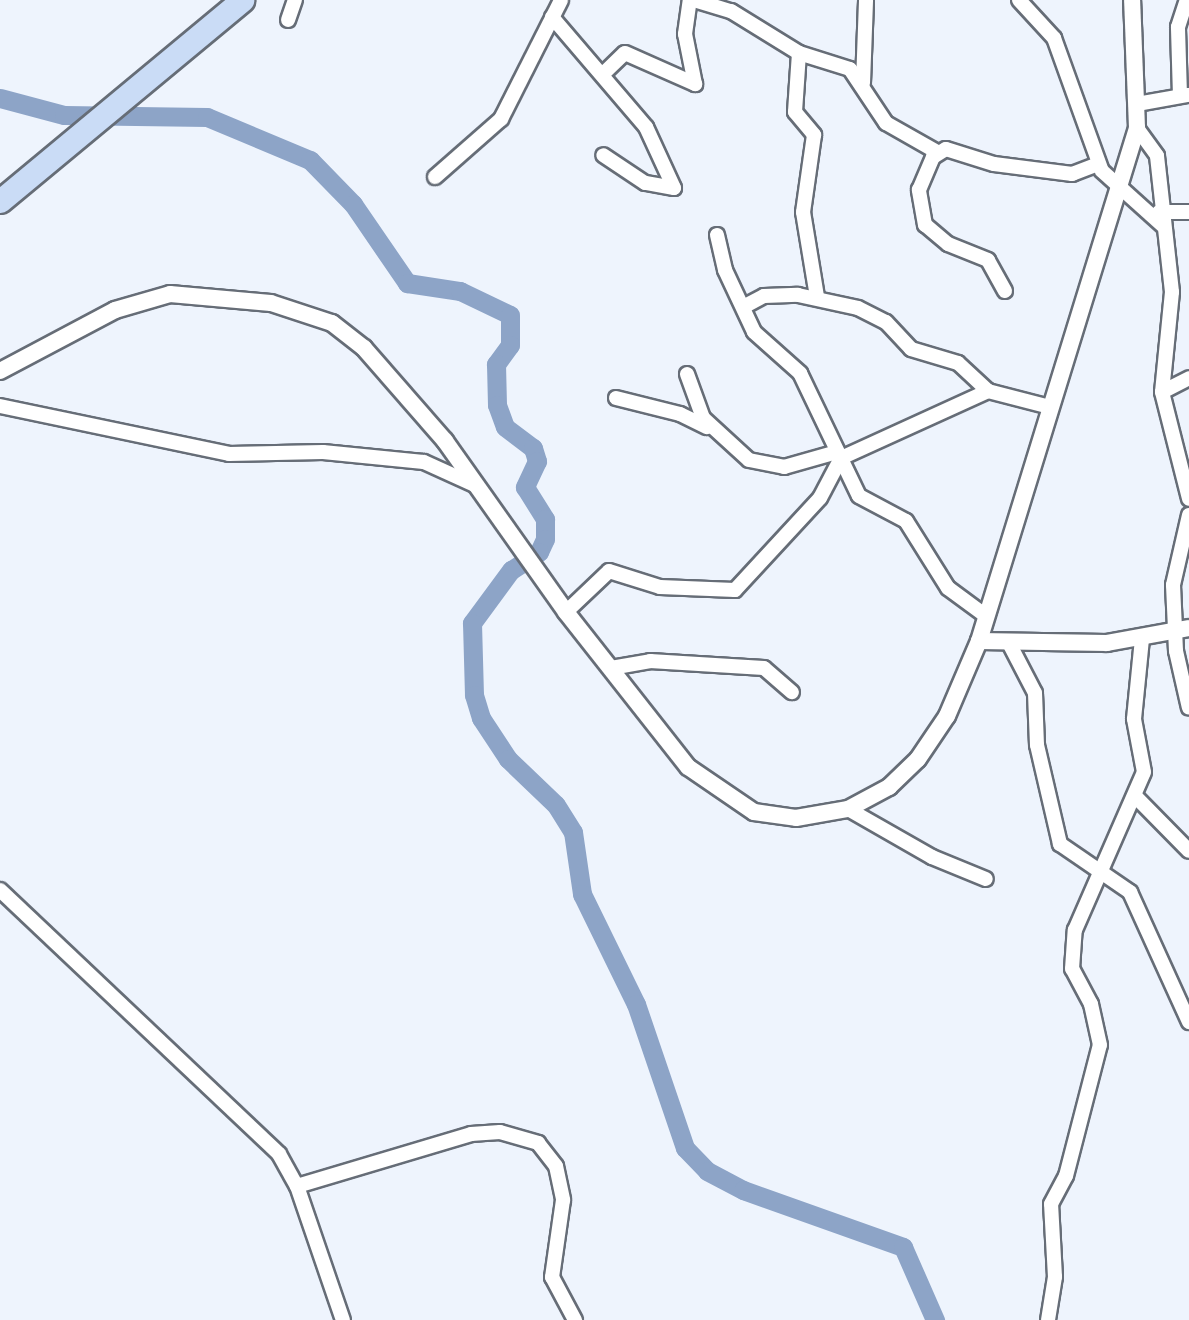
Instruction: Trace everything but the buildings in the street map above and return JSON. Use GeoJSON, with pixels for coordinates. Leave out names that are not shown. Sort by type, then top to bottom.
{"type":"FeatureCollection","features":[{"type":"Feature","properties":{"kind":"highway"},"geometry":{"type":"LineString","coordinates":[[0,201],[242,0]]}},
{"type":"Feature","properties":{"kind":"street"},"geometry":{"type":"LineString","coordinates":[[288,20],[295,0]]}},
{"type":"Feature","properties":{"kind":"street"},"geometry":{"type":"LineString","coordinates":[[435,177],[501,119],[561,0]]}},
{"type":"Feature","properties":{"kind":"street"},"geometry":{"type":"LineString","coordinates":[[603,74],[625,53],[695,84],[685,34],[692,0],[731,11],[799,53],[850,69],[886,123],[937,152],[1072,174],[1098,164]]}},
{"type":"Feature","properties":{"kind":"street"},"geometry":{"type":"LineString","coordinates":[[863,85],[866,0]]}},
{"type":"Feature","properties":{"kind":"street"},"geometry":{"type":"LineString","coordinates":[[1018,0],[1054,38],[1098,164],[1119,190],[1161,218],[1189,212]]}},
{"type":"Feature","properties":{"kind":"street"},"geometry":{"type":"LineString","coordinates":[[0,371],[69,331],[153,296],[202,293],[297,309],[332,323],[364,348],[479,488],[566,612],[688,767],[731,802],[796,818],[848,809],[889,787],[933,740],[979,641],[1137,128],[1132,0]]}},
{"type":"Feature","properties":{"kind":"street"},"geometry":{"type":"LineString","coordinates":[[1137,104],[1184,95],[1178,27],[1186,0]]}},
{"type":"Feature","properties":{"kind":"street"},"geometry":{"type":"LineString","coordinates":[[552,17],[646,127],[674,188],[657,188],[603,155]]}},
{"type":"Feature","properties":{"kind":"street"},"geometry":{"type":"LineString","coordinates":[[799,53],[795,112],[814,135],[803,212],[817,297]]}},
{"type":"Feature","properties":{"kind":"street"},"geometry":{"type":"LineString","coordinates":[[1137,128],[1153,142],[1157,156],[1161,218],[1172,292],[1162,392],[1189,499]]}},
{"type":"Feature","properties":{"kind":"street"},"geometry":{"type":"LineString","coordinates":[[937,152],[919,190],[920,215],[948,244],[988,260],[1005,291]]}},
{"type":"Feature","properties":{"kind":"street"},"geometry":{"type":"LineString","coordinates":[[716,235],[725,270],[760,341],[800,373],[859,496],[906,521],[948,588],[986,616]]}},
{"type":"Feature","properties":{"kind":"street"},"geometry":{"type":"LineString","coordinates":[[745,306],[764,296],[817,297],[871,313],[904,344],[958,362],[988,391],[1050,407]]}},
{"type":"Feature","properties":{"kind":"street"},"geometry":{"type":"LineString","coordinates":[[687,374],[694,403],[717,434],[737,453],[772,467],[839,455],[988,391]]}},
{"type":"Feature","properties":{"kind":"street"},"geometry":{"type":"LineString","coordinates":[[1162,392],[1189,378]]}},
{"type":"Feature","properties":{"kind":"street"},"geometry":{"type":"LineString","coordinates":[[615,398],[680,414],[717,434]]}},
{"type":"Feature","properties":{"kind":"street"},"geometry":{"type":"LineString","coordinates":[[0,406],[229,454],[323,452],[424,462],[479,488]]}},
{"type":"Feature","properties":{"kind":"street"},"geometry":{"type":"LineString","coordinates":[[1174,445],[1189,441]]}},
{"type":"Feature","properties":{"kind":"street"},"geometry":{"type":"LineString","coordinates":[[566,612],[609,571],[651,585],[736,590],[820,498],[839,455]]}},
{"type":"Feature","properties":{"kind":"street"},"geometry":{"type":"LineString","coordinates":[[1189,515],[1174,567],[1189,708]]}},
{"type":"Feature","properties":{"kind":"street"},"geometry":{"type":"LineString","coordinates":[[979,641],[1009,643],[1142,639],[1182,630]]}},
{"type":"Feature","properties":{"kind":"street"},"geometry":{"type":"LineString","coordinates":[[1048,1320],[1055,1278],[1051,1204],[1066,1176],[1098,1059],[1099,1030],[1072,969],[1076,930],[1097,872],[1137,798],[1145,757],[1134,719],[1142,639]]}},
{"type":"Feature","properties":{"kind":"street"},"geometry":{"type":"LineString","coordinates":[[1009,643],[1035,693],[1037,745],[1060,844],[1097,872],[1130,892],[1189,1022]]}},
{"type":"Feature","properties":{"kind":"street"},"geometry":{"type":"LineString","coordinates":[[611,668],[650,661],[764,668],[792,692]]}},
{"type":"Feature","properties":{"kind":"street"},"geometry":{"type":"LineString","coordinates":[[1137,798],[1189,851]]}},
{"type":"Feature","properties":{"kind":"street"},"geometry":{"type":"LineString","coordinates":[[848,809],[932,858],[986,878]]}},
{"type":"Feature","properties":{"kind":"street"},"geometry":{"type":"LineString","coordinates":[[0,890],[88,979],[257,1132],[297,1186],[343,1320]]}},
{"type":"Feature","properties":{"kind":"street"},"geometry":{"type":"LineString","coordinates":[[297,1186],[471,1134],[500,1132],[538,1143],[556,1166],[563,1200],[552,1277],[575,1320]]}},
{"type":"Feature","properties":{"kind":"waterway"},"geometry":{"type":"LineString","coordinates":[[0,98],[64,115],[207,117],[310,160],[353,204],[407,283],[460,291],[510,315],[510,345],[496,364],[497,405],[505,427],[533,448],[537,461],[525,487],[545,519],[545,539],[539,552],[511,570],[472,623],[474,695],[481,718],[508,759],[556,805],[573,832],[582,894],[636,1004],[685,1148],[707,1171],[743,1190],[903,1247],[935,1320]]}}]}
